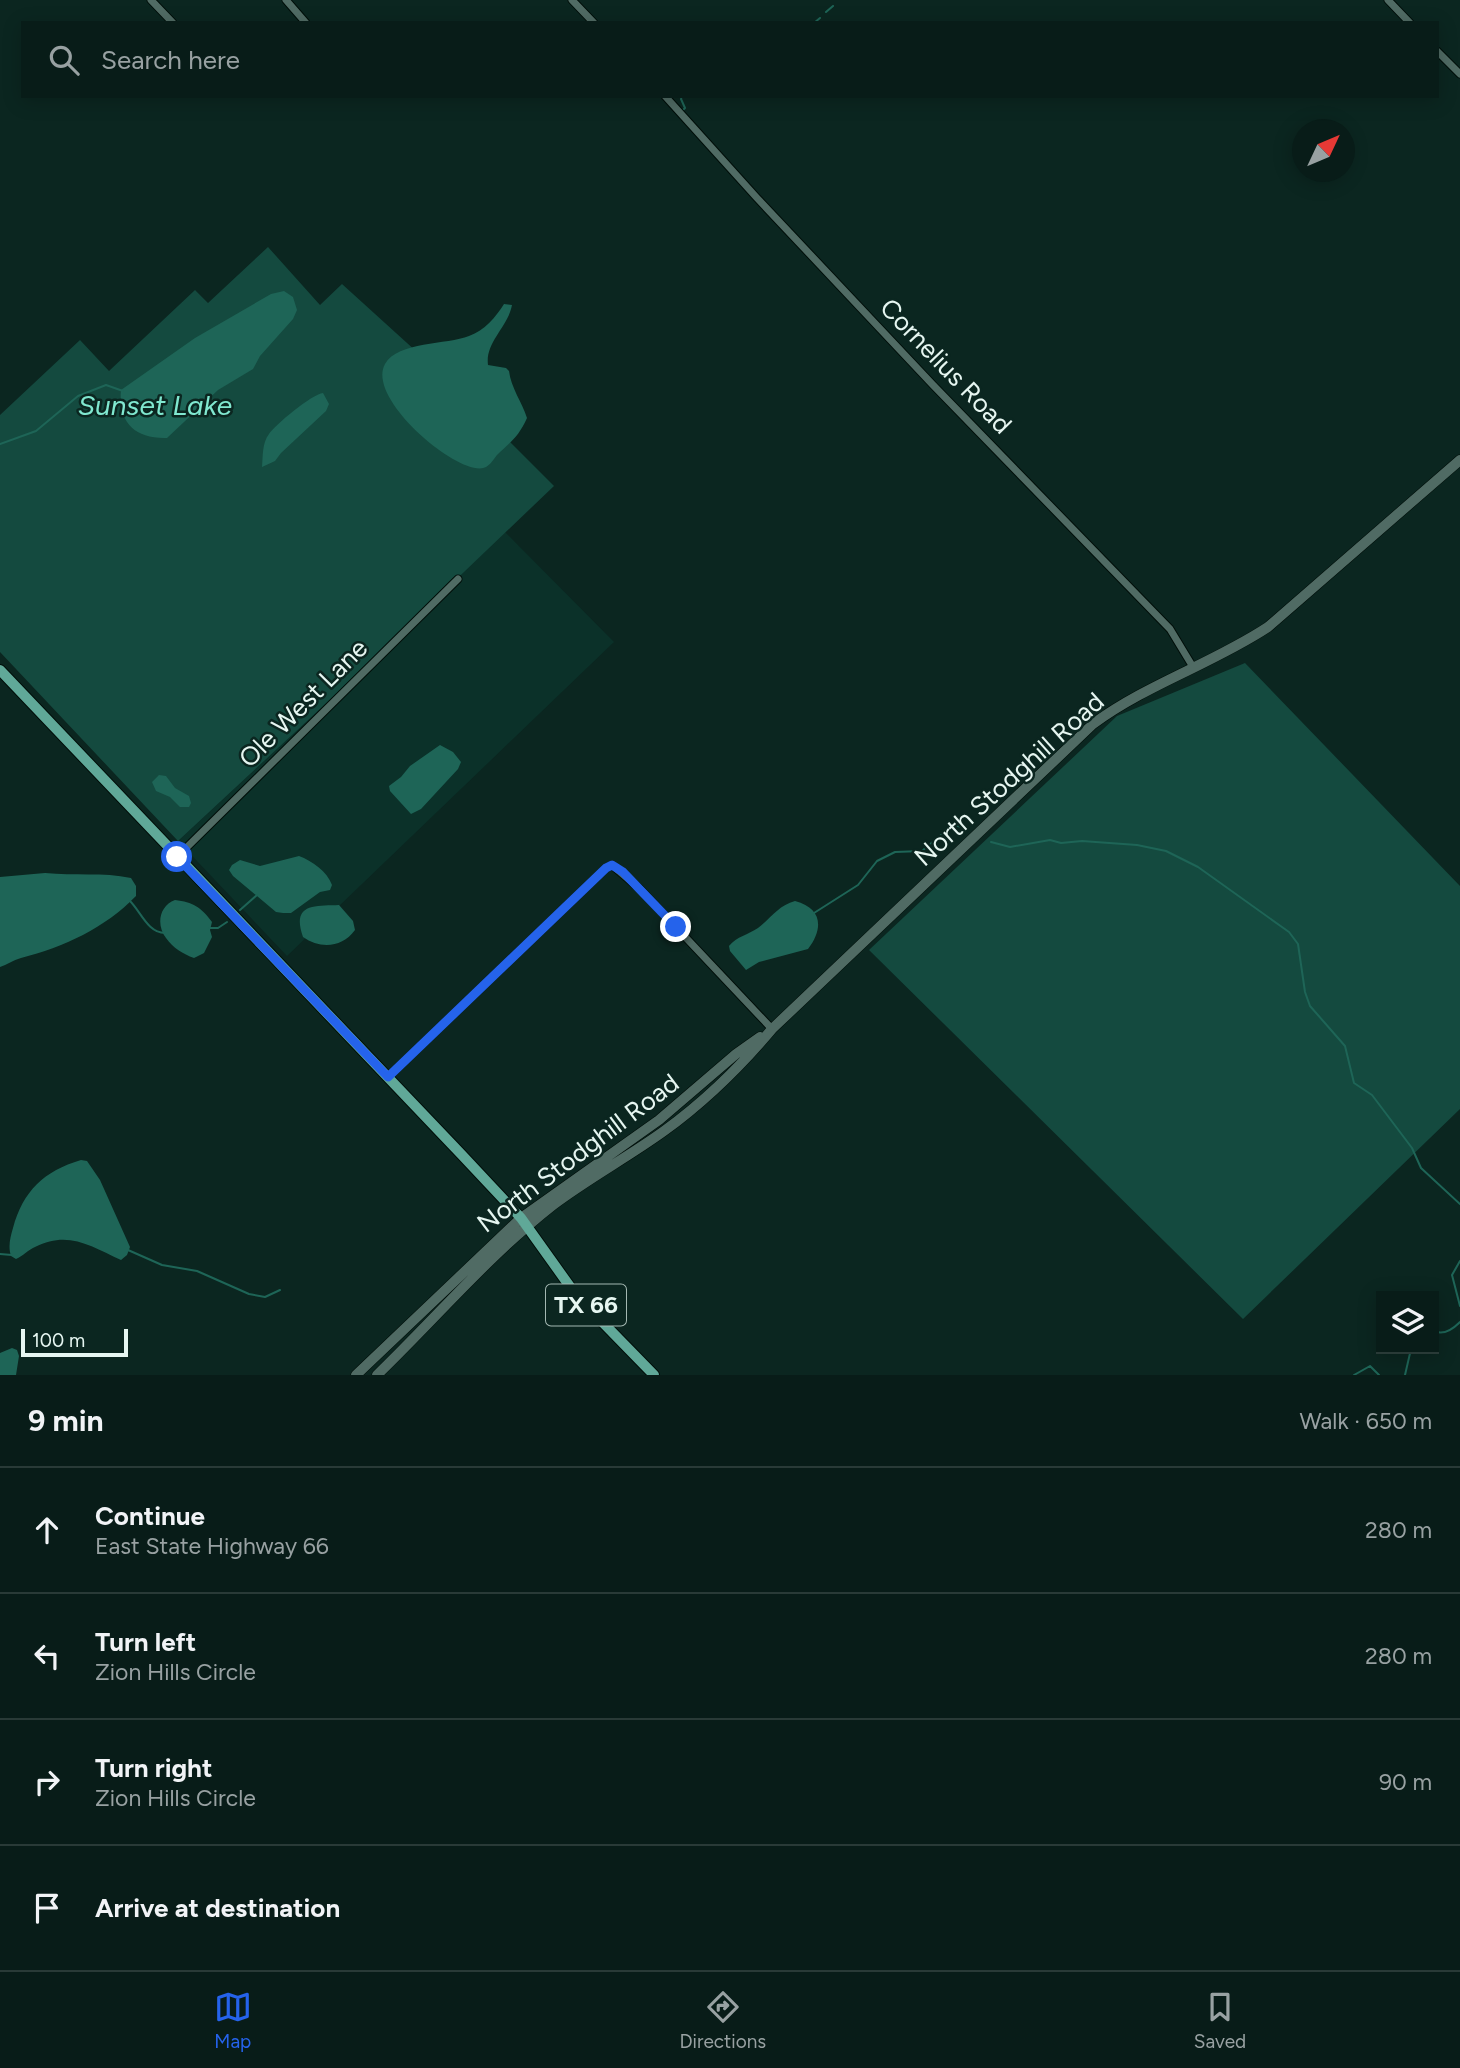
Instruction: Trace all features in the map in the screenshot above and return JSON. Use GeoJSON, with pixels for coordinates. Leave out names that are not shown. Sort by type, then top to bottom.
{"type":"FeatureCollection","features":[{"type":"Feature","properties":{"kind":"main road","name":"TX 66"},"geometry":{"type":"LineString","coordinates":[[0,670],[524,1223],[576,1294],[654,1375]]}},
{"type":"Feature","properties":{"kind":"street"},"geometry":{"type":"LineString","coordinates":[[151,0],[171,21]]}},
{"type":"Feature","properties":{"kind":"street"},"geometry":{"type":"LineString","coordinates":[[286,0],[304,21]]}},
{"type":"Feature","properties":{"kind":"street"},"geometry":{"type":"LineString","coordinates":[[572,0],[592,21]]}},
{"type":"Feature","properties":{"kind":"street"},"geometry":{"type":"LineString","coordinates":[[1388,0],[1408,21]]}},
{"type":"Feature","properties":{"kind":"street"},"geometry":{"type":"LineString","coordinates":[[1439,53],[1460,74]]}},
{"type":"Feature","properties":{"kind":"street","name":"Cornelius Road"},"geometry":{"type":"LineString","coordinates":[[667,98],[927,378],[1170,629],[1193,667]]}},
{"type":"Feature","properties":{"kind":"street","name":"North Stodghill Road"},"geometry":{"type":"LineString","coordinates":[[356,1375],[524,1223],[659,1119],[736,1054],[772,1029],[1088,729],[1132,699],[1268,627],[1460,460]]}},
{"type":"Feature","properties":{"kind":"street","name":"Ole West Lane"},"geometry":{"type":"LineString","coordinates":[[177,857],[458,579]]}},
{"type":"Feature","properties":{"kind":"street"},"geometry":{"type":"LineString","coordinates":[[388,1077],[612,865],[640,889],[772,1029]]}},
{"type":"Feature","properties":{"kind":"street","name":"North Stodghill Road"},"geometry":{"type":"LineString","coordinates":[[377,1375],[524,1223]]}},
{"type":"Feature","properties":{"kind":"shaded area"},"geometry":{"type":"Polygon","coordinates":[[[268,247],[320,305],[342,284],[450,382],[554,486],[178,841],[0,652],[0,415],[80,340],[109,371],[195,290],[208,303],[268,247]]]}},
{"type":"Feature","properties":{"kind":"shaded area"},"geometry":{"type":"Polygon","coordinates":[[[505,532],[614,642],[287,956],[178,841],[505,532]]]}},
{"type":"Feature","properties":{"kind":"shaded area"},"geometry":{"type":"Polygon","coordinates":[[[1245,663],[1460,886],[1460,1109],[1243,1319],[869,950],[1117,716],[1245,663]]]}},
{"type":"Feature","properties":{"kind":"water","name":"Sunset Lake"},"geometry":{"type":"Polygon","coordinates":[[[284,291],[293,297],[297,310],[293,319],[260,356],[253,369],[218,390],[167,438],[145,435],[130,426],[122,411],[121,390],[195,338],[271,294],[284,291]]]}},
{"type":"Feature","properties":{"kind":"water"},"geometry":{"type":"Polygon","coordinates":[[[504,304],[512,305],[510,313],[490,349],[488,365],[509,371],[527,418],[518,434],[489,465],[474,468],[438,449],[419,434],[402,415],[389,397],[383,379],[385,364],[391,357],[411,347],[460,339],[475,333],[489,323],[504,304]]]}},
{"type":"Feature","properties":{"kind":"water"},"geometry":{"type":"Polygon","coordinates":[[[323,393],[329,404],[326,411],[275,461],[262,467],[264,445],[269,434],[294,410],[323,393]]]}},
{"type":"Feature","properties":{"kind":"water"},"geometry":{"type":"Polygon","coordinates":[[[440,745],[453,752],[461,762],[458,769],[421,809],[411,814],[390,791],[389,786],[410,766],[440,745]]]}},
{"type":"Feature","properties":{"kind":"water"},"geometry":{"type":"Polygon","coordinates":[[[159,775],[166,776],[175,788],[189,796],[189,807],[180,807],[170,797],[156,791],[152,782],[159,775]]]}},
{"type":"Feature","properties":{"kind":"water"},"geometry":{"type":"Polygon","coordinates":[[[299,856],[318,867],[327,875],[332,885],[330,890],[320,892],[291,913],[276,912],[229,870],[240,860],[260,866],[299,856]]]}},
{"type":"Feature","properties":{"kind":"water"},"geometry":{"type":"Polygon","coordinates":[[[45,873],[131,878],[136,886],[136,896],[111,918],[83,935],[0,967],[0,877],[45,873]]]}},
{"type":"Feature","properties":{"kind":"water"},"geometry":{"type":"Polygon","coordinates":[[[175,900],[196,906],[212,922],[212,937],[204,953],[194,958],[172,945],[161,927],[162,911],[175,900]]]}},
{"type":"Feature","properties":{"kind":"water"},"geometry":{"type":"Polygon","coordinates":[[[795,901],[811,909],[818,920],[817,934],[808,949],[759,962],[746,970],[729,946],[758,928],[775,912],[795,901]]]}},
{"type":"Feature","properties":{"kind":"water"},"geometry":{"type":"Polygon","coordinates":[[[339,905],[353,921],[355,930],[350,936],[330,945],[316,944],[303,937],[300,918],[303,912],[314,907],[339,905]]]}},
{"type":"Feature","properties":{"kind":"water"},"geometry":{"type":"Polygon","coordinates":[[[81,1160],[87,1161],[100,1180],[130,1247],[127,1255],[121,1260],[79,1242],[58,1240],[35,1247],[16,1259],[11,1256],[12,1232],[17,1215],[29,1193],[56,1170],[81,1160]]]}},
{"type":"Feature","properties":{"kind":"water"},"geometry":{"type":"Polygon","coordinates":[[[12,1348],[17,1350],[19,1356],[16,1375],[0,1375],[0,1353],[12,1348]]]}},
{"type":"Feature","properties":{"kind":"waterway"},"geometry":{"type":"LineString","coordinates":[[826,12],[833,6]]}},
{"type":"Feature","properties":{"kind":"waterway"},"geometry":{"type":"LineString","coordinates":[[816,21],[820,18]]}},
{"type":"Feature","properties":{"kind":"waterway"},"geometry":{"type":"LineString","coordinates":[[681,98],[685,108],[683,110]]}},
{"type":"Feature","properties":{"kind":"waterway"},"geometry":{"type":"LineString","coordinates":[[0,444],[36,431],[78,396],[106,385],[123,391]]}},
{"type":"Feature","properties":{"kind":"waterway"},"geometry":{"type":"LineString","coordinates":[[814,913],[858,885],[877,861],[895,852],[922,851],[953,825],[962,827]]}},
{"type":"Feature","properties":{"kind":"waterway"},"geometry":{"type":"LineString","coordinates":[[991,842],[1010,847],[1050,840],[1061,843],[1082,841],[1137,845],[1166,851],[1198,867],[1289,932],[1298,944],[1305,992],[1310,1006],[1345,1046],[1354,1083],[1372,1095],[1412,1148],[1421,1168],[1460,1204]]}},
{"type":"Feature","properties":{"kind":"waterway"},"geometry":{"type":"LineString","coordinates":[[240,910],[257,895]]}},
{"type":"Feature","properties":{"kind":"waterway"},"geometry":{"type":"LineString","coordinates":[[130,901],[149,926],[165,933]]}},
{"type":"Feature","properties":{"kind":"waterway"},"geometry":{"type":"LineString","coordinates":[[209,928],[218,928],[227,922]]}},
{"type":"Feature","properties":{"kind":"waterway"},"geometry":{"type":"LineString","coordinates":[[128,1250],[162,1265],[197,1271],[249,1294],[265,1297],[280,1290]]}},
{"type":"Feature","properties":{"kind":"waterway"},"geometry":{"type":"LineString","coordinates":[[0,1254],[12,1255]]}},
{"type":"Feature","properties":{"kind":"waterway"},"geometry":{"type":"LineString","coordinates":[[1460,1261],[1452,1275],[1460,1306]]}},
{"type":"Feature","properties":{"kind":"waterway"},"geometry":{"type":"LineString","coordinates":[[1439,1332],[1445,1332],[1460,1322]]}},
{"type":"Feature","properties":{"kind":"waterway"},"geometry":{"type":"LineString","coordinates":[[1405,1375],[1410,1354]]}},
{"type":"Feature","properties":{"kind":"waterway"},"geometry":{"type":"LineString","coordinates":[[1354,1375],[1370,1366],[1379,1375]]}},
{"type":"Feature","properties":{"kind":"route"},"geometry":{"type":"LineString","coordinates":[[177,857],[388,1077],[606,868],[612,865],[623,872],[676,927]]}}]}
